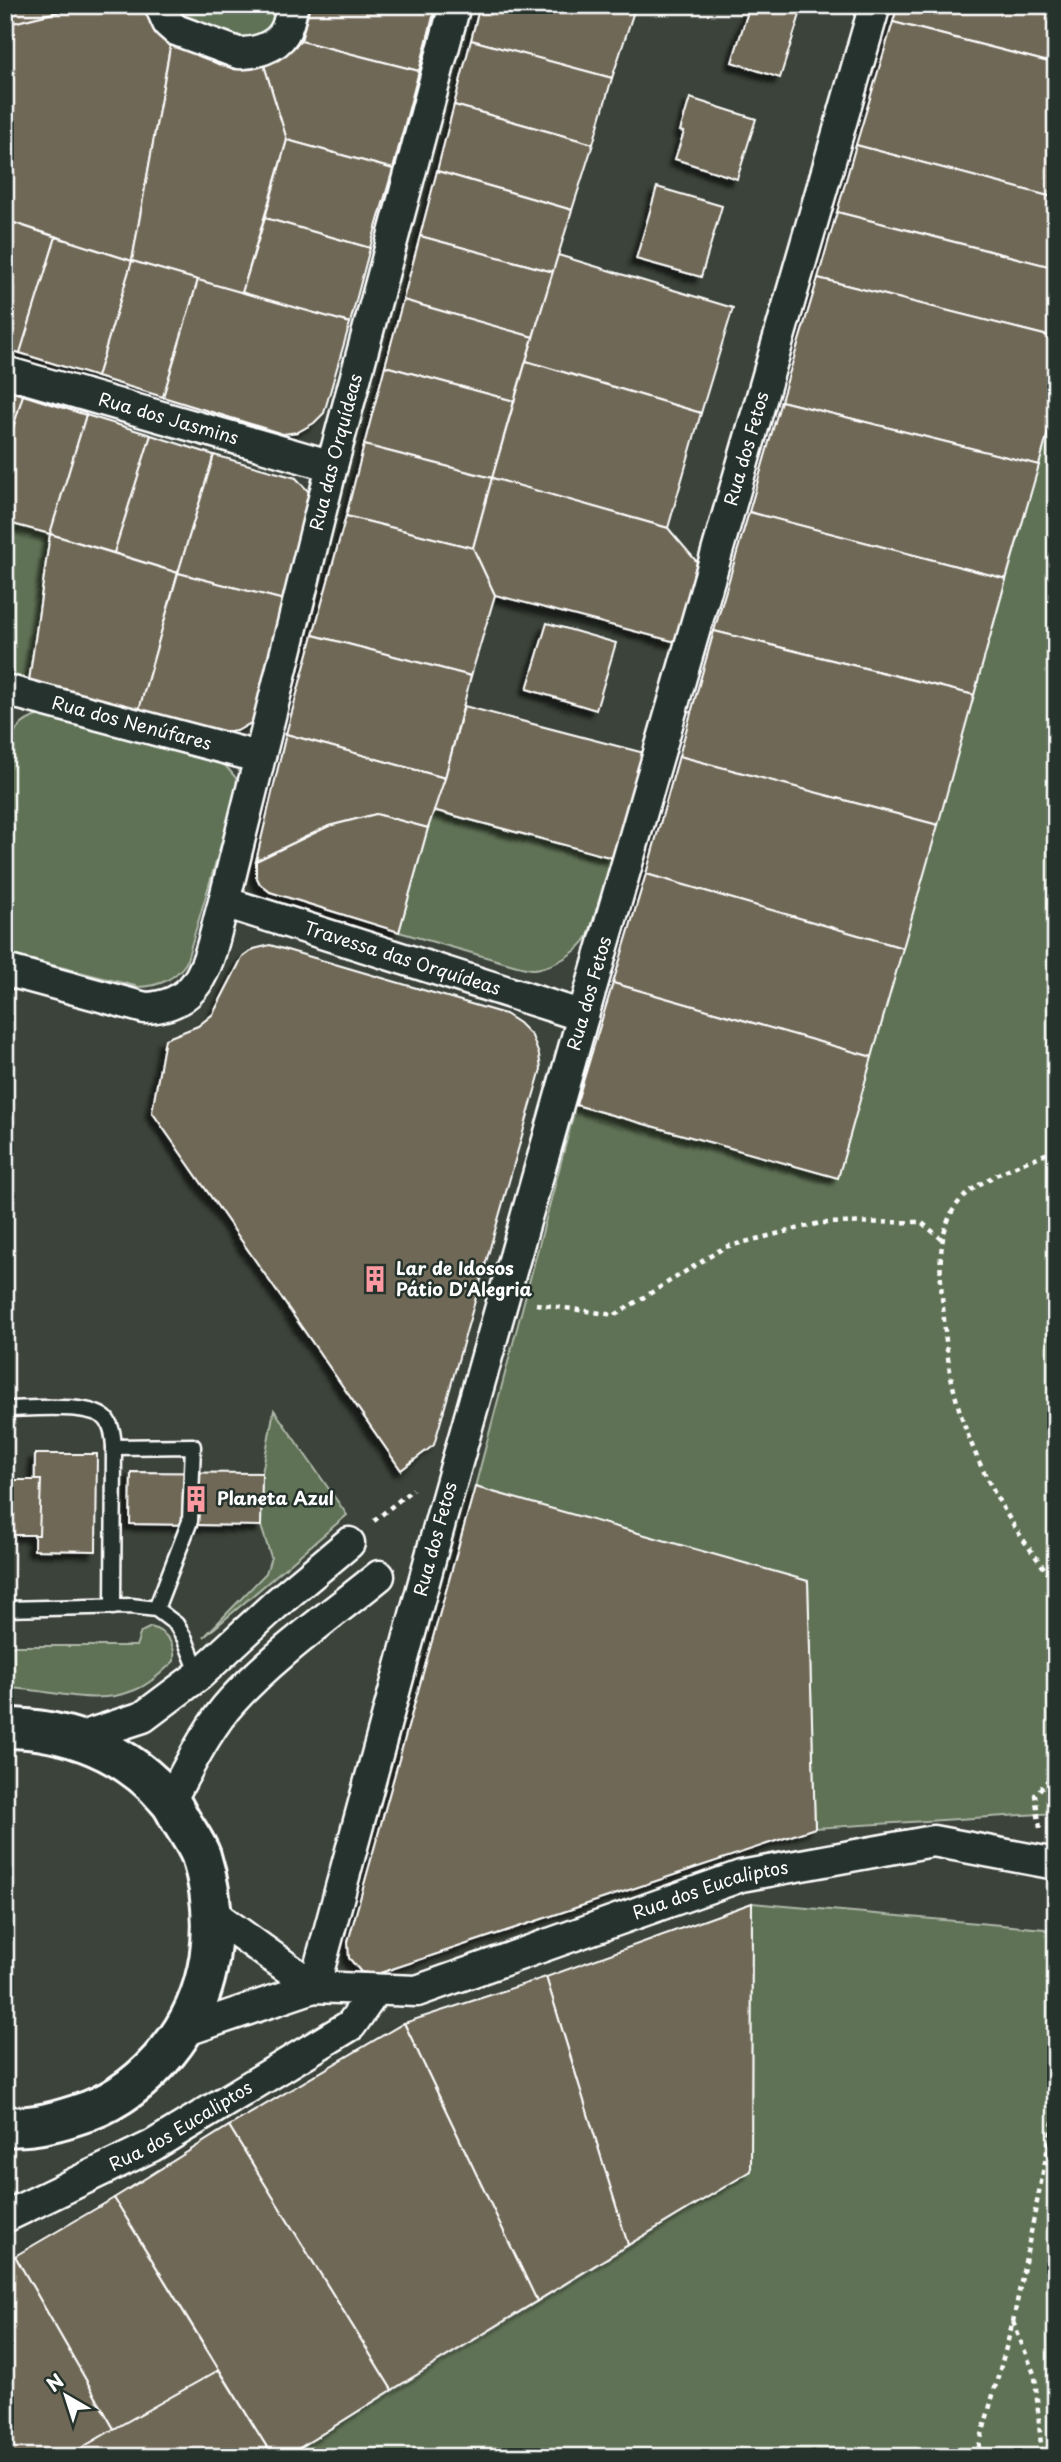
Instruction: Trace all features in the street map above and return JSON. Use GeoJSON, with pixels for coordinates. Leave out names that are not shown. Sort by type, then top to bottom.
{"type":"FeatureCollection","features":[{"type":"Feature","properties":{"kind":"main road"},"geometry":{"type":"LineString","coordinates":[[5,2149],[59,2122],[108,2103],[151,2072],[184,2031],[208,1975],[213,1914],[200,1854],[170,1801],[128,1763],[78,1738],[43,1730],[6,1728]]}},
{"type":"Feature","properties":{"kind":"main road"},"geometry":{"type":"LineString","coordinates":[[5,2126],[59,2122]]}},
{"type":"Feature","properties":{"kind":"street"},"geometry":{"type":"LineString","coordinates":[[160,5],[168,23],[176,30],[238,53],[248,53],[270,45],[285,33],[293,5]]}},
{"type":"Feature","properties":{"kind":"street","name":"Rua das Orquídeas"},"geometry":{"type":"LineString","coordinates":[[5,970],[145,1008],[163,1007],[180,999],[195,988],[203,972],[224,902],[332,466],[455,5]]}},
{"type":"Feature","properties":{"kind":"street","name":"Rua dos Fetos"},"geometry":{"type":"LineString","coordinates":[[314,1987],[583,1016],[875,5]]}},
{"type":"Feature","properties":{"kind":"street","name":"Rua dos Jasmins"},"geometry":{"type":"LineString","coordinates":[[5,372],[332,466]]}},
{"type":"Feature","properties":{"kind":"street","name":"Rua dos Nenúfares"},"geometry":{"type":"LineString","coordinates":[[6,693],[258,757]]}},
{"type":"Feature","properties":{"kind":"street","name":"Travessa das Orquídeas"},"geometry":{"type":"LineString","coordinates":[[224,902],[583,1016]]}},
{"type":"Feature","properties":{"kind":"street"},"geometry":{"type":"LineString","coordinates":[[78,1738],[143,1717],[199,1675],[276,1604],[349,1543]]}},
{"type":"Feature","properties":{"kind":"street"},"geometry":{"type":"LineString","coordinates":[[170,1801],[201,1745],[230,1703],[265,1670],[379,1576]]}},
{"type":"Feature","properties":{"kind":"street","name":"Rua dos Eucaliptos"},"geometry":{"type":"LineString","coordinates":[[314,1987],[417,1992],[741,1876],[933,1841],[1050,1863]]}},
{"type":"Feature","properties":{"kind":"street"},"geometry":{"type":"LineString","coordinates":[[213,1914],[314,1987]]}},
{"type":"Feature","properties":{"kind":"street"},"geometry":{"type":"LineString","coordinates":[[184,2031],[314,1987]]}},
{"type":"Feature","properties":{"kind":"street","name":"Rua dos Eucaliptos"},"geometry":{"type":"LineString","coordinates":[[5,2217],[152,2146],[351,2025],[375,1991]]}},
{"type":"Feature","properties":{"kind":"lane"},"geometry":{"type":"LineString","coordinates":[[5,1409],[83,1409],[97,1413],[107,1420],[113,1431],[114,1447],[113,1607]]}},
{"type":"Feature","properties":{"kind":"lane"},"geometry":{"type":"LineString","coordinates":[[114,1447],[193,1446],[190,1521],[156,1609]]}},
{"type":"Feature","properties":{"kind":"lane"},"geometry":{"type":"LineString","coordinates":[[5,1609],[156,1609],[176,1624],[199,1675]]}},
{"type":"Feature","properties":{"kind":"path"},"geometry":{"type":"LineString","coordinates":[[1056,1150],[994,1176],[967,1194],[952,1212],[943,1240],[940,1270],[952,1381],[960,1411],[977,1455],[997,1495],[1019,1533],[1056,1585]]}},
{"type":"Feature","properties":{"kind":"path"},"geometry":{"type":"LineString","coordinates":[[503,1300],[615,1315],[725,1247],[820,1223],[921,1222],[943,1240]]}},
{"type":"Feature","properties":{"kind":"path"},"geometry":{"type":"LineString","coordinates":[[349,1543],[462,1447]]}},
{"type":"Feature","properties":{"kind":"path"},"geometry":{"type":"LineString","coordinates":[[1050,1863],[1035,1795],[1056,1770]]}},
{"type":"Feature","properties":{"kind":"path"},"geometry":{"type":"LineString","coordinates":[[976,2457],[1013,2322],[1056,2108]]}},
{"type":"Feature","properties":{"kind":"path"},"geometry":{"type":"LineString","coordinates":[[1013,2322],[1035,2376],[1042,2457]]}},
{"type":"Feature","properties":{"kind":"green space"},"geometry":{"type":"Polygon","coordinates":[[[171,5],[283,5],[277,25],[255,39],[235,42],[189,24],[171,5]]]}},
{"type":"Feature","properties":{"kind":"green space"},"geometry":{"type":"Polygon","coordinates":[[[1056,403],[1056,1813],[815,1828],[808,1581],[475,1487],[576,1105],[838,1177],[1056,403]]]}},
{"type":"Feature","properties":{"kind":"green space"},"geometry":{"type":"Polygon","coordinates":[[[5,522],[50,534],[29,681],[5,675],[5,522]]]}},
{"type":"Feature","properties":{"kind":"green space"},"geometry":{"type":"Polygon","coordinates":[[[43,714],[218,757],[236,778],[238,787],[186,963],[166,981],[139,987],[5,953],[5,761],[10,744],[20,726],[43,714]]]}},
{"type":"Feature","properties":{"kind":"green space"},"geometry":{"type":"Polygon","coordinates":[[[433,810],[613,858],[584,942],[558,962],[532,969],[399,932],[433,810]]]}},
{"type":"Feature","properties":{"kind":"green space"},"geometry":{"type":"Polygon","coordinates":[[[274,1410],[347,1515],[204,1637],[266,1573],[271,1557],[261,1526],[262,1473],[274,1410]]]}},
{"type":"Feature","properties":{"kind":"green space"},"geometry":{"type":"Polygon","coordinates":[[[151,1627],[162,1632],[169,1640],[174,1650],[174,1661],[151,1681],[135,1690],[119,1695],[87,1697],[5,1688],[5,1646],[136,1646],[141,1632],[151,1627]]]}},
{"type":"Feature","properties":{"kind":"green space"},"geometry":{"type":"Polygon","coordinates":[[[752,1903],[1056,1930],[1056,2457],[285,2457],[751,2171],[752,1903]]]}},
{"type":"Feature","properties":{"kind":"building"},"geometry":{"type":"Polygon","coordinates":[[[5,5],[86,5],[5,25],[5,5]]]}},
{"type":"Feature","properties":{"kind":"building"},"geometry":{"type":"Polygon","coordinates":[[[86,5],[149,5],[171,42],[132,261],[5,220],[5,25],[86,5]]]}},
{"type":"Feature","properties":{"kind":"building"},"geometry":{"type":"Polygon","coordinates":[[[310,5],[436,5],[419,71],[301,41],[310,5]]]}},
{"type":"Feature","properties":{"kind":"building"},"geometry":{"type":"Polygon","coordinates":[[[480,5],[636,5],[612,78],[471,40],[480,5]]]}},
{"type":"Feature","properties":{"kind":"building"},"geometry":{"type":"Polygon","coordinates":[[[750,5],[803,5],[780,78],[732,62],[750,5]]]}},
{"type":"Feature","properties":{"kind":"building"},"geometry":{"type":"Polygon","coordinates":[[[898,5],[1056,5],[1056,64],[893,22],[898,5]]]}},
{"type":"Feature","properties":{"kind":"building"},"geometry":{"type":"Polygon","coordinates":[[[893,22],[1056,64],[1056,198],[856,145],[893,22]]]}},
{"type":"Feature","properties":{"kind":"building"},"geometry":{"type":"Polygon","coordinates":[[[471,40],[612,78],[593,144],[454,105],[471,40]]]}},
{"type":"Feature","properties":{"kind":"building"},"geometry":{"type":"Polygon","coordinates":[[[301,41],[419,71],[393,169],[287,140],[264,65],[288,53],[301,41]]]}},
{"type":"Feature","properties":{"kind":"building"},"geometry":{"type":"Polygon","coordinates":[[[171,42],[220,65],[249,68],[264,65],[287,140],[242,293],[132,261],[171,42]]]}},
{"type":"Feature","properties":{"kind":"building"},"geometry":{"type":"Polygon","coordinates":[[[690,98],[756,119],[737,179],[675,159],[684,132],[680,131],[690,98]]]}},
{"type":"Feature","properties":{"kind":"building"},"geometry":{"type":"Polygon","coordinates":[[[454,105],[593,144],[572,210],[437,171],[454,105]]]}},
{"type":"Feature","properties":{"kind":"building"},"geometry":{"type":"Polygon","coordinates":[[[287,140],[393,169],[370,248],[265,218],[287,140]]]}},
{"type":"Feature","properties":{"kind":"building"},"geometry":{"type":"Polygon","coordinates":[[[856,145],[1056,198],[1056,268],[837,212],[856,145]]]}},
{"type":"Feature","properties":{"kind":"building"},"geometry":{"type":"Polygon","coordinates":[[[437,171],[572,210],[553,272],[420,236],[437,171]]]}},
{"type":"Feature","properties":{"kind":"building"},"geometry":{"type":"Polygon","coordinates":[[[657,187],[722,206],[701,277],[636,259],[657,187]]]}},
{"type":"Feature","properties":{"kind":"building"},"geometry":{"type":"Polygon","coordinates":[[[837,212],[1056,268],[1056,338],[818,278],[837,212]]]}},
{"type":"Feature","properties":{"kind":"building"},"geometry":{"type":"Polygon","coordinates":[[[265,218],[370,248],[350,323],[242,293],[265,218]]]}},
{"type":"Feature","properties":{"kind":"building"},"geometry":{"type":"Polygon","coordinates":[[[5,220],[56,237],[20,353],[5,349],[5,220]]]}},
{"type":"Feature","properties":{"kind":"building"},"geometry":{"type":"Polygon","coordinates":[[[420,236],[553,272],[533,337],[403,300],[420,236]]]}},
{"type":"Feature","properties":{"kind":"building"},"geometry":{"type":"Polygon","coordinates":[[[56,237],[132,261],[97,377],[20,353],[56,237]]]}},
{"type":"Feature","properties":{"kind":"building"},"geometry":{"type":"Polygon","coordinates":[[[558,255],[733,308],[701,413],[526,361],[558,255]]]}},
{"type":"Feature","properties":{"kind":"building"},"geometry":{"type":"Polygon","coordinates":[[[132,261],[198,280],[163,397],[97,377],[132,261]]]}},
{"type":"Feature","properties":{"kind":"building"},"geometry":{"type":"Polygon","coordinates":[[[818,278],[1056,338],[1056,403],[1039,465],[781,401],[818,278]]]}},
{"type":"Feature","properties":{"kind":"building"},"geometry":{"type":"Polygon","coordinates":[[[198,280],[350,323],[324,413],[314,423],[298,432],[283,434],[163,397],[198,280]]]}},
{"type":"Feature","properties":{"kind":"building"},"geometry":{"type":"Polygon","coordinates":[[[403,300],[533,337],[514,401],[385,366],[403,300]]]}},
{"type":"Feature","properties":{"kind":"building"},"geometry":{"type":"Polygon","coordinates":[[[526,361],[701,413],[668,528],[492,478],[526,361]]]}},
{"type":"Feature","properties":{"kind":"building"},"geometry":{"type":"Polygon","coordinates":[[[385,366],[514,401],[492,478],[364,445],[385,366]]]}},
{"type":"Feature","properties":{"kind":"building"},"geometry":{"type":"Polygon","coordinates":[[[5,390],[23,395],[5,455],[5,390]]]}},
{"type":"Feature","properties":{"kind":"building"},"geometry":{"type":"Polygon","coordinates":[[[23,395],[86,415],[50,534],[5,522],[5,455],[23,395]]]}},
{"type":"Feature","properties":{"kind":"building"},"geometry":{"type":"Polygon","coordinates":[[[781,401],[1039,465],[1006,579],[749,512],[781,401]]]}},
{"type":"Feature","properties":{"kind":"building"},"geometry":{"type":"Polygon","coordinates":[[[86,415],[151,435],[114,553],[50,534],[86,415]]]}},
{"type":"Feature","properties":{"kind":"building"},"geometry":{"type":"Polygon","coordinates":[[[151,435],[214,455],[178,573],[114,553],[151,435]]]}},
{"type":"Feature","properties":{"kind":"building"},"geometry":{"type":"Polygon","coordinates":[[[364,445],[492,478],[473,548],[346,516],[364,445]]]}},
{"type":"Feature","properties":{"kind":"building"},"geometry":{"type":"Polygon","coordinates":[[[214,455],[296,478],[309,492],[311,501],[284,600],[178,573],[214,455]]]}},
{"type":"Feature","properties":{"kind":"building"},"geometry":{"type":"Polygon","coordinates":[[[492,478],[668,528],[697,562],[676,642],[495,595],[473,548],[492,478]]]}},
{"type":"Feature","properties":{"kind":"building"},"geometry":{"type":"Polygon","coordinates":[[[749,512],[1006,579],[974,695],[714,631],[749,512]]]}},
{"type":"Feature","properties":{"kind":"building"},"geometry":{"type":"Polygon","coordinates":[[[346,516],[473,548],[495,595],[471,676],[313,635],[346,516]]]}},
{"type":"Feature","properties":{"kind":"building"},"geometry":{"type":"Polygon","coordinates":[[[50,534],[178,573],[139,710],[29,681],[50,534]]]}},
{"type":"Feature","properties":{"kind":"building"},"geometry":{"type":"Polygon","coordinates":[[[178,573],[284,600],[254,721],[237,731],[218,731],[139,710],[178,573]]]}},
{"type":"Feature","properties":{"kind":"building"},"geometry":{"type":"Polygon","coordinates":[[[547,623],[616,643],[596,710],[527,689],[547,623]]]}},
{"type":"Feature","properties":{"kind":"building"},"geometry":{"type":"Polygon","coordinates":[[[714,631],[974,695],[938,825],[679,756],[714,631]]]}},
{"type":"Feature","properties":{"kind":"building"},"geometry":{"type":"Polygon","coordinates":[[[313,635],[471,676],[445,778],[286,734],[313,635]]]}},
{"type":"Feature","properties":{"kind":"building"},"geometry":{"type":"Polygon","coordinates":[[[464,706],[644,753],[613,858],[433,810],[445,778],[464,706]]]}},
{"type":"Feature","properties":{"kind":"building"},"geometry":{"type":"Polygon","coordinates":[[[286,734],[445,778],[428,828],[376,814],[329,826],[256,861],[286,734]]]}},
{"type":"Feature","properties":{"kind":"building"},"geometry":{"type":"Polygon","coordinates":[[[679,756],[938,825],[903,948],[646,874],[679,756]]]}},
{"type":"Feature","properties":{"kind":"building"},"geometry":{"type":"Polygon","coordinates":[[[376,814],[428,828],[399,932],[270,892],[260,884],[256,876],[256,861],[329,826],[376,814]]]}},
{"type":"Feature","properties":{"kind":"building"},"geometry":{"type":"Polygon","coordinates":[[[646,874],[903,948],[872,1057],[613,983],[646,874]]]}},
{"type":"Feature","properties":{"kind":"building","name":"Lar de Idosos Pátio D'Alegria"},"geometry":{"type":"Polygon","coordinates":[[[270,945],[505,1014],[532,1036],[539,1055],[541,1069],[434,1445],[401,1470],[152,1112],[165,1039],[198,1026],[213,1014],[242,958],[254,949],[270,945]]]}},
{"type":"Feature","properties":{"kind":"building"},"geometry":{"type":"Polygon","coordinates":[[[613,983],[872,1057],[838,1178],[576,1105],[613,983]]]}},
{"type":"Feature","properties":{"kind":"building"},"geometry":{"type":"Polygon","coordinates":[[[35,1454],[97,1454],[96,1551],[34,1550],[35,1454]]]}},
{"type":"Feature","properties":{"kind":"building","name":"Planeta Azul"},"geometry":{"type":"Polygon","coordinates":[[[131,1472],[262,1473],[261,1526],[130,1524],[131,1472]]]}},
{"type":"Feature","properties":{"kind":"building"},"geometry":{"type":"Polygon","coordinates":[[[5,1480],[41,1480],[39,1535],[5,1535],[5,1480]]]}},
{"type":"Feature","properties":{"kind":"building"},"geometry":{"type":"Polygon","coordinates":[[[475,1487],[808,1581],[815,1828],[377,1974],[361,1972],[349,1958],[348,1942],[475,1487]]]}},
{"type":"Feature","properties":{"kind":"building"},"geometry":{"type":"Polygon","coordinates":[[[752,1903],[751,2171],[628,2245],[546,1977],[752,1903]]]}},
{"type":"Feature","properties":{"kind":"building"},"geometry":{"type":"Polygon","coordinates":[[[546,1977],[628,2245],[537,2301],[404,2023],[546,1977]]]}},
{"type":"Feature","properties":{"kind":"building"},"geometry":{"type":"Polygon","coordinates":[[[404,2023],[537,2301],[392,2390],[229,2126],[404,2023]]]}},
{"type":"Feature","properties":{"kind":"building"},"geometry":{"type":"Polygon","coordinates":[[[229,2126],[392,2390],[285,2457],[273,2457],[114,2198],[229,2126]]]}},
{"type":"Feature","properties":{"kind":"building"},"geometry":{"type":"Polygon","coordinates":[[[114,2198],[219,2370],[114,2429],[15,2256],[114,2198]]]}},
{"type":"Feature","properties":{"kind":"building"},"geometry":{"type":"Polygon","coordinates":[[[15,2256],[114,2429],[66,2457],[5,2457],[5,2263],[15,2256]]]}},
{"type":"Feature","properties":{"kind":"building"},"geometry":{"type":"Polygon","coordinates":[[[219,2370],[273,2457],[66,2457],[114,2429],[219,2370]]]}},
{"type":"Feature","properties":{"kind":"place","name":"Lar de Idosos Pátio D'Alegria"},"geometry":{"type":"Point","coordinates":[375,1279]}},
{"type":"Feature","properties":{"kind":"place","name":"Planeta Azul"},"geometry":{"type":"Point","coordinates":[196,1499]}}]}
